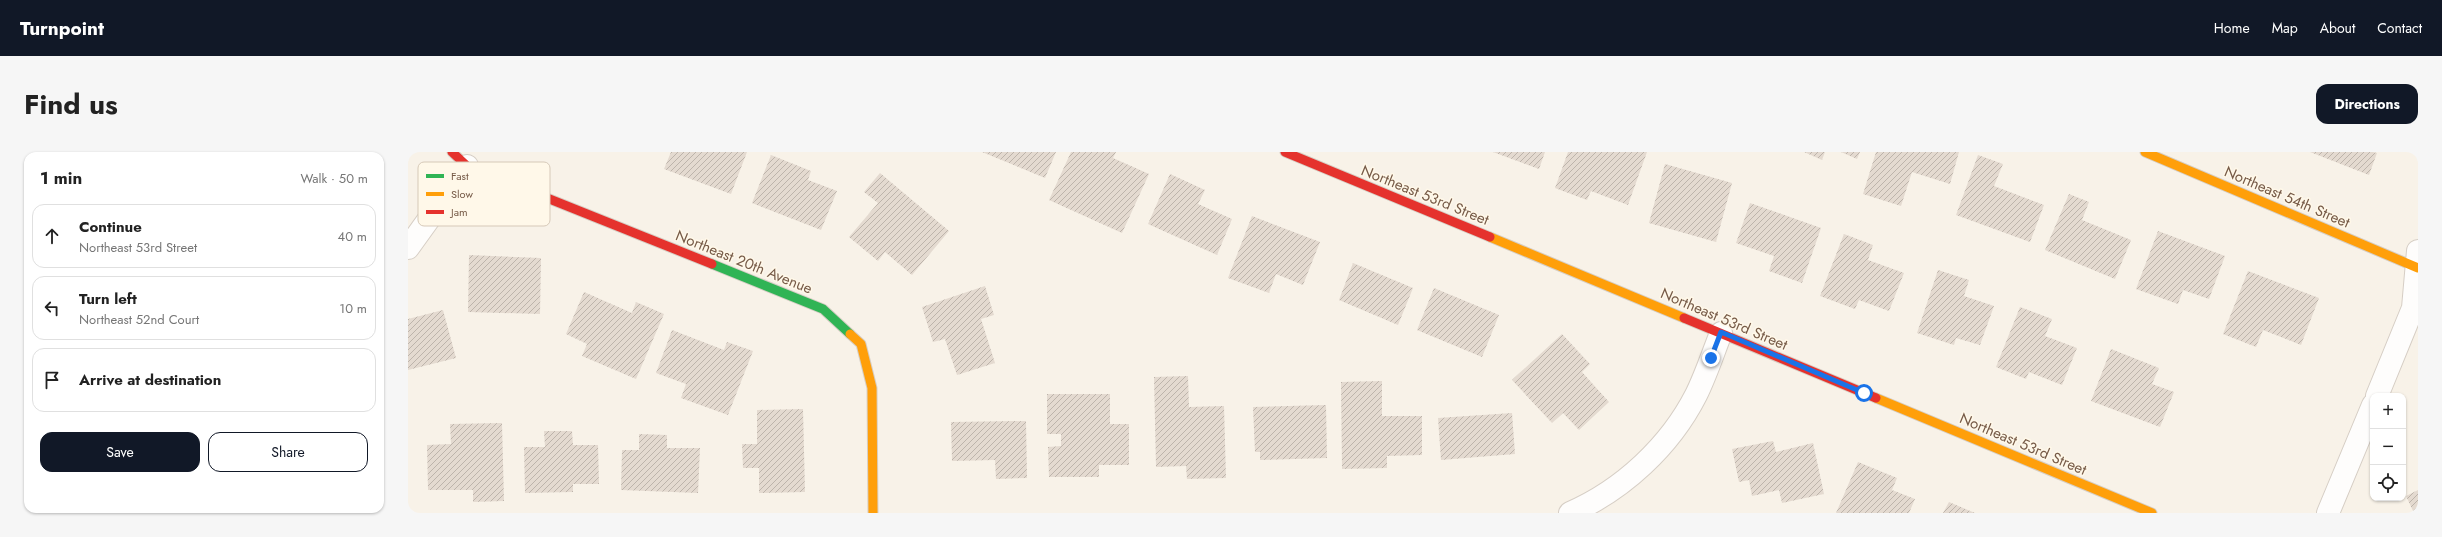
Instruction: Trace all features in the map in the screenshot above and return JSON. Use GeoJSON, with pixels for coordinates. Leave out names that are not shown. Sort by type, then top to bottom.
{"type":"FeatureCollection","features":[{"type":"Feature","properties":{"kind":"street","name":"Northeast 53rd Street"},"geometry":{"type":"LineString","coordinates":[[1285,152],[1721,332],[2152,513]]}},
{"type":"Feature","properties":{"kind":"street","name":"Northeast 54th Street"},"geometry":{"type":"LineString","coordinates":[[2145,152],[2417,262]]}},
{"type":"Feature","properties":{"kind":"street","name":"Northeast 20th Avenue"},"geometry":{"type":"LineString","coordinates":[[550,196],[823,308],[861,344],[872,388],[873,513]]}},
{"type":"Feature","properties":{"kind":"street"},"geometry":{"type":"LineString","coordinates":[[408,248],[421,226]]}},
{"type":"Feature","properties":{"kind":"street"},"geometry":{"type":"LineString","coordinates":[[2378,393],[2413,308],[2417,262]]}},
{"type":"Feature","properties":{"kind":"street"},"geometry":{"type":"LineString","coordinates":[[1570,513],[1625,482],[1665,442],[1696,395],[1721,332]]}},
{"type":"Feature","properties":{"kind":"street"},"geometry":{"type":"LineString","coordinates":[[2328,513],[2370,413]]}},
{"type":"Feature","properties":{"kind":"building"},"geometry":{"type":"Polygon","coordinates":[[[671,152],[747,152],[731,194],[664,169],[671,152]]]}},
{"type":"Feature","properties":{"kind":"building"},"geometry":{"type":"Polygon","coordinates":[[[982,152],[1056,152],[1045,178],[982,152]]]}},
{"type":"Feature","properties":{"kind":"building"},"geometry":{"type":"Polygon","coordinates":[[[1071,152],[1116,152],[1113,158],[1149,174],[1122,233],[1049,200],[1071,152]]]}},
{"type":"Feature","properties":{"kind":"building"},"geometry":{"type":"Polygon","coordinates":[[[1493,152],[1545,152],[1539,169],[1493,152]]]}},
{"type":"Feature","properties":{"kind":"building"},"geometry":{"type":"Polygon","coordinates":[[[1568,152],[1647,152],[1628,205],[1591,191],[1587,200],[1555,188],[1568,152]]]}},
{"type":"Feature","properties":{"kind":"building"},"geometry":{"type":"Polygon","coordinates":[[[1804,152],[1825,152],[1822,160],[1804,152]]]}},
{"type":"Feature","properties":{"kind":"building"},"geometry":{"type":"Polygon","coordinates":[[[1841,152],[1860,152],[1857,159],[1841,152]]]}},
{"type":"Feature","properties":{"kind":"building"},"geometry":{"type":"Polygon","coordinates":[[[1876,152],[1959,152],[1950,184],[1912,172],[1901,206],[1863,194],[1876,152]]]}},
{"type":"Feature","properties":{"kind":"building"},"geometry":{"type":"Polygon","coordinates":[[[2310,152],[2373,152],[2377,153],[2369,175],[2310,152]]]}},
{"type":"Feature","properties":{"kind":"building"},"geometry":{"type":"Polygon","coordinates":[[[771,155],[811,171],[808,180],[837,191],[821,230],[752,203],[771,155]]]}},
{"type":"Feature","properties":{"kind":"building"},"geometry":{"type":"Polygon","coordinates":[[[1978,155],[2003,164],[1994,186],[2044,205],[2030,242],[1956,215],[1978,155]]]}},
{"type":"Feature","properties":{"kind":"building"},"geometry":{"type":"Polygon","coordinates":[[[1665,164],[1732,183],[1716,242],[1649,223],[1665,164]]]}},
{"type":"Feature","properties":{"kind":"building"},"geometry":{"type":"Polygon","coordinates":[[[880,173],[949,231],[912,275],[885,252],[878,261],[849,237],[878,203],[864,192],[880,173]]]}},
{"type":"Feature","properties":{"kind":"building"},"geometry":{"type":"Polygon","coordinates":[[[1170,174],[1205,190],[1198,204],[1232,219],[1217,255],[1148,224],[1170,174]]]}},
{"type":"Feature","properties":{"kind":"building"},"geometry":{"type":"Polygon","coordinates":[[[2069,194],[2089,202],[2082,220],[2131,240],[2115,279],[2045,250],[2069,194]]]}},
{"type":"Feature","properties":{"kind":"building"},"geometry":{"type":"Polygon","coordinates":[[[1750,203],[1821,228],[1802,283],[1769,271],[1774,256],[1736,243],[1750,203]]]}},
{"type":"Feature","properties":{"kind":"building"},"geometry":{"type":"Polygon","coordinates":[[[1252,216],[1320,242],[1303,285],[1276,274],[1269,293],[1228,278],[1252,216]]]}},
{"type":"Feature","properties":{"kind":"building"},"geometry":{"type":"Polygon","coordinates":[[[2158,231],[2225,256],[2209,299],[2183,290],[2178,304],[2136,289],[2158,231]]]}},
{"type":"Feature","properties":{"kind":"building"},"geometry":{"type":"Polygon","coordinates":[[[1844,234],[1873,245],[1868,260],[1904,273],[1889,311],[1859,300],[1855,309],[1820,296],[1844,234]]]}},
{"type":"Feature","properties":{"kind":"building"},"geometry":{"type":"Polygon","coordinates":[[[469,255],[541,258],[540,314],[468,312],[469,255]]]}},
{"type":"Feature","properties":{"kind":"building"},"geometry":{"type":"Polygon","coordinates":[[[1353,263],[1413,288],[1398,325],[1339,300],[1353,263]]]}},
{"type":"Feature","properties":{"kind":"building"},"geometry":{"type":"Polygon","coordinates":[[[1938,270],[1969,280],[1964,296],[1994,306],[1980,345],[1956,338],[1954,345],[1917,333],[1938,270]]]}},
{"type":"Feature","properties":{"kind":"building"},"geometry":{"type":"Polygon","coordinates":[[[2248,271],[2319,298],[2301,345],[2263,330],[2256,347],[2223,334],[2248,271]]]}},
{"type":"Feature","properties":{"kind":"building"},"geometry":{"type":"Polygon","coordinates":[[[985,286],[994,315],[981,319],[995,363],[957,375],[945,339],[933,342],[922,307],[985,286]]]}},
{"type":"Feature","properties":{"kind":"building"},"geometry":{"type":"Polygon","coordinates":[[[1434,288],[1499,315],[1482,357],[1417,330],[1434,288]]]}},
{"type":"Feature","properties":{"kind":"building"},"geometry":{"type":"Polygon","coordinates":[[[584,292],[632,313],[636,302],[664,314],[636,379],[582,356],[587,344],[566,334],[584,292]]]}},
{"type":"Feature","properties":{"kind":"building"},"geometry":{"type":"Polygon","coordinates":[[[2020,307],[2052,319],[2045,336],[2077,348],[2062,385],[2029,372],[2026,379],[1996,367],[2020,307]]]}},
{"type":"Feature","properties":{"kind":"building"},"geometry":{"type":"Polygon","coordinates":[[[443,310],[456,358],[408,370],[408,319],[443,310]]]}},
{"type":"Feature","properties":{"kind":"building"},"geometry":{"type":"Polygon","coordinates":[[[672,330],[724,350],[727,342],[753,351],[728,415],[681,398],[686,384],[656,373],[672,330]]]}},
{"type":"Feature","properties":{"kind":"building"},"geometry":{"type":"Polygon","coordinates":[[[1562,334],[1590,364],[1582,372],[1609,402],[1579,430],[1563,413],[1552,423],[1512,380],[1562,334]]]}},
{"type":"Feature","properties":{"kind":"building"},"geometry":{"type":"Polygon","coordinates":[[[2111,349],[2159,368],[2152,384],[2174,392],[2160,427],[2091,401],[2111,349]]]}},
{"type":"Feature","properties":{"kind":"building"},"geometry":{"type":"Polygon","coordinates":[[[1188,376],[1189,407],[1224,406],[1226,478],[1187,479],[1186,466],[1156,467],[1154,377],[1188,376]]]}},
{"type":"Feature","properties":{"kind":"building"},"geometry":{"type":"Polygon","coordinates":[[[1382,381],[1382,416],[1422,416],[1422,455],[1387,456],[1387,468],[1342,469],[1341,382],[1382,381]]]}},
{"type":"Feature","properties":{"kind":"building"},"geometry":{"type":"Polygon","coordinates":[[[1047,394],[1110,394],[1110,424],[1129,424],[1129,465],[1099,465],[1099,477],[1049,477],[1048,447],[1061,446],[1061,434],[1047,434],[1047,394]]]}},
{"type":"Feature","properties":{"kind":"building"},"geometry":{"type":"Polygon","coordinates":[[[1326,405],[1327,458],[1260,460],[1260,452],[1255,452],[1253,407],[1326,405]]]}},
{"type":"Feature","properties":{"kind":"building"},"geometry":{"type":"Polygon","coordinates":[[[803,409],[805,492],[759,493],[759,468],[743,468],[742,444],[757,444],[757,410],[803,409]]]}},
{"type":"Feature","properties":{"kind":"building"},"geometry":{"type":"Polygon","coordinates":[[[1512,413],[1515,454],[1441,460],[1438,418],[1512,413]]]}},
{"type":"Feature","properties":{"kind":"building"},"geometry":{"type":"Polygon","coordinates":[[[1026,421],[1027,478],[996,479],[995,460],[952,461],[951,422],[1026,421]]]}},
{"type":"Feature","properties":{"kind":"building"},"geometry":{"type":"Polygon","coordinates":[[[502,423],[504,501],[473,502],[473,490],[428,490],[427,445],[451,444],[450,424],[502,423]]]}},
{"type":"Feature","properties":{"kind":"building"},"geometry":{"type":"Polygon","coordinates":[[[544,431],[572,431],[573,445],[598,445],[599,484],[573,484],[573,492],[525,493],[524,447],[545,447],[544,431]]]}},
{"type":"Feature","properties":{"kind":"building"},"geometry":{"type":"Polygon","coordinates":[[[639,434],[667,435],[667,448],[700,448],[698,493],[621,490],[622,450],[639,450],[639,434]]]}},
{"type":"Feature","properties":{"kind":"building"},"geometry":{"type":"Polygon","coordinates":[[[1773,441],[1776,452],[1813,443],[1824,494],[1782,503],[1779,490],[1752,496],[1749,480],[1739,482],[1732,449],[1773,441]]]}},
{"type":"Feature","properties":{"kind":"building"},"geometry":{"type":"Polygon","coordinates":[[[1858,462],[1897,478],[1892,490],[1915,499],[1909,513],[1836,513],[1858,462]]]}},
{"type":"Feature","properties":{"kind":"building"},"geometry":{"type":"Polygon","coordinates":[[[2418,490],[2418,513],[2414,513],[2406,496],[2418,490]]]}},
{"type":"Feature","properties":{"kind":"building"},"geometry":{"type":"Polygon","coordinates":[[[1949,502],[1975,513],[1943,513],[1949,502]]]}},
{"type":"Feature","properties":{"kind":"traffic: fast"},"geometry":{"type":"LineString","coordinates":[[712,264],[823,309],[850,334]]}},
{"type":"Feature","properties":{"kind":"traffic: slow"},"geometry":{"type":"LineString","coordinates":[[2145,152],[2418,268]]}},
{"type":"Feature","properties":{"kind":"traffic: slow"},"geometry":{"type":"LineString","coordinates":[[1490,237],[1684,318]]}},
{"type":"Feature","properties":{"kind":"traffic: slow"},"geometry":{"type":"LineString","coordinates":[[850,334],[861,344],[872,388],[873,513]]}},
{"type":"Feature","properties":{"kind":"traffic: slow"},"geometry":{"type":"LineString","coordinates":[[1876,398],[2152,513]]}},
{"type":"Feature","properties":{"kind":"traffic: jam"},"geometry":{"type":"LineString","coordinates":[[452,152],[463,162]]}},
{"type":"Feature","properties":{"kind":"traffic: jam"},"geometry":{"type":"LineString","coordinates":[[1285,152],[1490,237]]}},
{"type":"Feature","properties":{"kind":"traffic: jam"},"geometry":{"type":"LineString","coordinates":[[550,199],[712,264]]}},
{"type":"Feature","properties":{"kind":"traffic: jam"},"geometry":{"type":"LineString","coordinates":[[1684,318],[1876,398]]}},
{"type":"Feature","properties":{"kind":"route"},"geometry":{"type":"LineString","coordinates":[[1711,358],[1721,332],[1864,393]]}}]}
